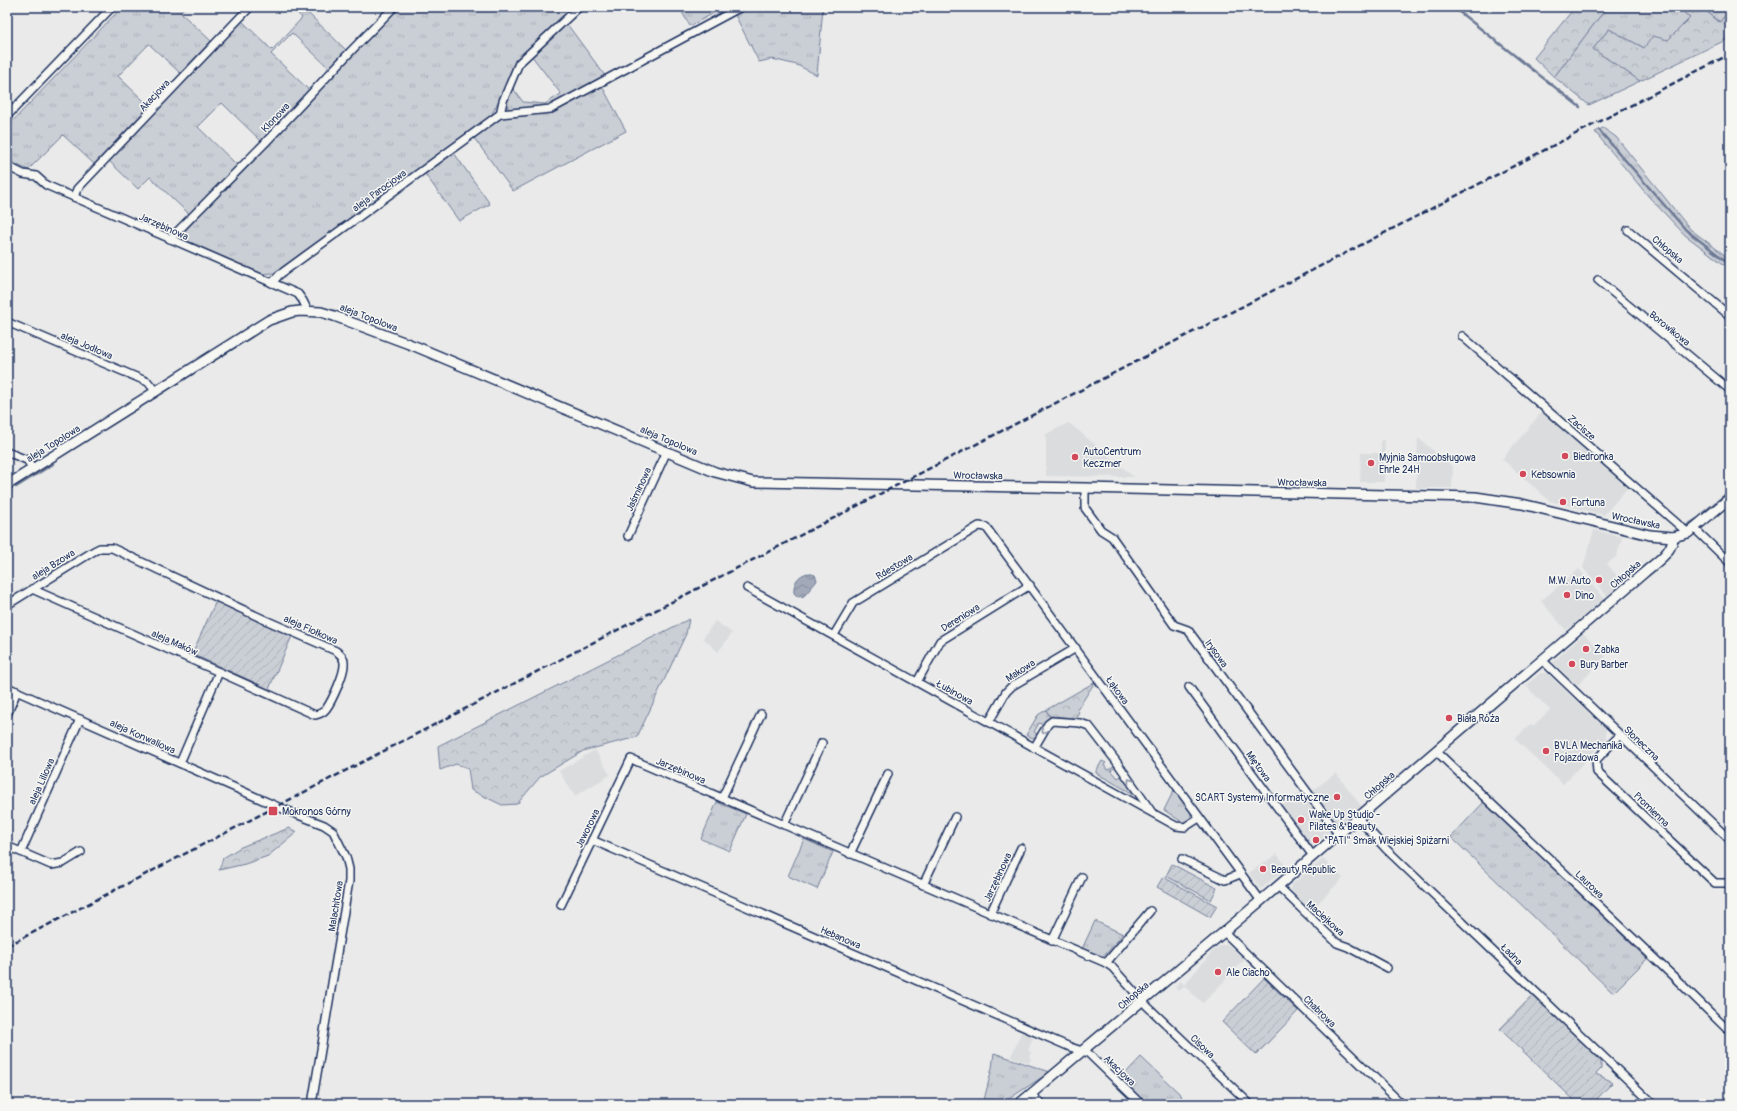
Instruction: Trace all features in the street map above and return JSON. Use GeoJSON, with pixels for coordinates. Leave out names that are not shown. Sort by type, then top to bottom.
{"type":"FeatureCollection","features":[{"type":"Feature","properties":{"kind":"street"},"geometry":{"type":"LineString","coordinates":[[7,116],[112,7]]}},
{"type":"Feature","properties":{"kind":"street","name":"Akacjowa"},"geometry":{"type":"LineString","coordinates":[[74,197],[77,189],[250,7]]}},
{"type":"Feature","properties":{"kind":"street","name":"Klonowa"},"geometry":{"type":"LineString","coordinates":[[170,239],[265,143],[394,7]]}},
{"type":"Feature","properties":{"kind":"street"},"geometry":{"type":"LineString","coordinates":[[578,7],[519,63],[503,101],[500,114],[551,109],[741,7]]}},
{"type":"Feature","properties":{"kind":"street","name":"aleja Parocjowa"},"geometry":{"type":"LineString","coordinates":[[272,283],[279,275],[500,114]]}},
{"type":"Feature","properties":{"kind":"street","name":"Jarzębinowa"},"geometry":{"type":"LineString","coordinates":[[7,166],[24,174],[36,176],[46,185],[298,294],[304,301],[308,310]]}},
{"type":"Feature","properties":{"kind":"street","name":"Chłopska"},"geometry":{"type":"LineString","coordinates":[[1628,230],[1730,316]]}},
{"type":"Feature","properties":{"kind":"street","name":"Borowikowa"},"geometry":{"type":"LineString","coordinates":[[1598,280],[1730,390]]}},
{"type":"Feature","properties":{"kind":"street","name":"aleja Topolowa"},"geometry":{"type":"LineString","coordinates":[[7,485],[269,320],[292,312],[308,310],[334,316],[417,347],[715,472],[745,481],[771,483],[925,485]]}},
{"type":"Feature","properties":{"kind":"street","name":"aleja Jodłowa"},"geometry":{"type":"LineString","coordinates":[[7,322],[148,382],[156,392]]}},
{"type":"Feature","properties":{"kind":"street","name":"Zacisze"},"geometry":{"type":"LineString","coordinates":[[1462,336],[1730,563]]}},
{"type":"Feature","properties":{"kind":"street","name":"Jaśminowa"},"geometry":{"type":"LineString","coordinates":[[628,536],[667,451]]}},
{"type":"Feature","properties":{"kind":"street"},"geometry":{"type":"LineString","coordinates":[[7,452],[27,460],[33,469]]}},
{"type":"Feature","properties":{"kind":"street","name":"Wrocławska"},"geometry":{"type":"LineString","coordinates":[[925,485],[1480,498],[1531,506],[1650,535],[1673,537]]}},
{"type":"Feature","properties":{"kind":"street","name":"Irysowa"},"geometry":{"type":"LineString","coordinates":[[1085,488],[1086,508],[1101,530],[1112,537],[1174,625],[1188,630],[1339,835]]}},
{"type":"Feature","properties":{"kind":"street"},"geometry":{"type":"LineString","coordinates":[[1673,537],[1691,531],[1730,498]]}},
{"type":"Feature","properties":{"kind":"street","name":"Łąkowa"},"geometry":{"type":"LineString","coordinates":[[976,528],[982,526],[988,528],[1261,901]]}},
{"type":"Feature","properties":{"kind":"street","name":"Rdestowa"},"geometry":{"type":"LineString","coordinates":[[834,635],[853,603],[976,528]]}},
{"type":"Feature","properties":{"kind":"street","name":"Chłopska"},"geometry":{"type":"LineString","coordinates":[[1019,1104],[1339,835],[1668,552],[1673,543],[1673,537]]}},
{"type":"Feature","properties":{"kind":"street","name":"aleja Bzowa"},"geometry":{"type":"LineString","coordinates":[[7,605],[94,551],[100,548],[112,548]]}},
{"type":"Feature","properties":{"kind":"street","name":"aleja Fiołkowa"},"geometry":{"type":"LineString","coordinates":[[112,548],[263,619],[336,651],[342,657],[344,665],[343,673],[326,710],[315,715],[219,672]]}},
{"type":"Feature","properties":{"kind":"street","name":"Dereniowa"},"geometry":{"type":"LineString","coordinates":[[917,682],[940,641],[1030,585]]}},
{"type":"Feature","properties":{"kind":"street","name":"Łubinowa"},"geometry":{"type":"LineString","coordinates":[[747,588],[1179,828],[1189,825],[1199,818]]}},
{"type":"Feature","properties":{"kind":"street","name":"aleja Maków"},"geometry":{"type":"LineString","coordinates":[[32,589],[219,672]]}},
{"type":"Feature","properties":{"kind":"street","name":"Makowa"},"geometry":{"type":"LineString","coordinates":[[989,722],[1006,692],[1012,686],[1076,648]]}},
{"type":"Feature","properties":{"kind":"street","name":"Słoneczna"},"geometry":{"type":"LineString","coordinates":[[1542,660],[1730,840]]}},
{"type":"Feature","properties":{"kind":"street"},"geometry":{"type":"LineString","coordinates":[[180,763],[219,672]]}},
{"type":"Feature","properties":{"kind":"street","name":"aleja Konwaliowa"},"geometry":{"type":"LineString","coordinates":[[7,687],[270,803]]}},
{"type":"Feature","properties":{"kind":"street","name":"Miętowa"},"geometry":{"type":"LineString","coordinates":[[1189,687],[1313,856]]}},
{"type":"Feature","properties":{"kind":"street"},"geometry":{"type":"LineString","coordinates":[[7,715],[18,691]]}},
{"type":"Feature","properties":{"kind":"street"},"geometry":{"type":"LineString","coordinates":[[722,798],[761,714]]}},
{"type":"Feature","properties":{"kind":"street","name":"aleja Liliowa"},"geometry":{"type":"LineString","coordinates":[[21,852],[80,718]]}},
{"type":"Feature","properties":{"kind":"street","name":"Łubinowa"},"geometry":{"type":"LineString","coordinates":[[1034,748],[1048,724],[1052,721],[1085,724],[1089,726],[1152,813]]}},
{"type":"Feature","properties":{"kind":"street","name":"Promienna"},"geometry":{"type":"LineString","coordinates":[[1620,735],[1596,760],[1597,772],[1715,883],[1730,883]]}},
{"type":"Feature","properties":{"kind":"street"},"geometry":{"type":"LineString","coordinates":[[784,825],[822,743]]}},
{"type":"Feature","properties":{"kind":"street","name":"Laurowa"},"geometry":{"type":"LineString","coordinates":[[1436,751],[1730,1032]]}},
{"type":"Feature","properties":{"kind":"street","name":"Jarzębinowa"},"geometry":{"type":"LineString","coordinates":[[631,759],[1106,963],[1112,967],[1143,1001]]}},
{"type":"Feature","properties":{"kind":"street","name":"Jaworowa"},"geometry":{"type":"LineString","coordinates":[[561,905],[631,759]]}},
{"type":"Feature","properties":{"kind":"street"},"geometry":{"type":"LineString","coordinates":[[850,854],[888,774]]}},
{"type":"Feature","properties":{"kind":"street","name":"Malachitowa"},"geometry":{"type":"LineString","coordinates":[[270,803],[329,828],[335,835],[344,851],[349,869],[350,881],[312,1104]]}},
{"type":"Feature","properties":{"kind":"street"},"geometry":{"type":"LineString","coordinates":[[923,885],[955,817]]}},
{"type":"Feature","properties":{"kind":"street","name":"Ładna"},"geometry":{"type":"LineString","coordinates":[[1358,818],[1386,849],[1653,1104]]}},
{"type":"Feature","properties":{"kind":"street","name":"Hebanowa"},"geometry":{"type":"LineString","coordinates":[[592,840],[1070,1047],[1083,1051]]}},
{"type":"Feature","properties":{"kind":"street"},"geometry":{"type":"LineString","coordinates":[[7,846],[52,865],[63,863],[81,852]]}},
{"type":"Feature","properties":{"kind":"street","name":"Jarzębinowa"},"geometry":{"type":"LineString","coordinates":[[990,914],[1022,848]]}},
{"type":"Feature","properties":{"kind":"street"},"geometry":{"type":"LineString","coordinates":[[1182,859],[1225,880],[1240,874]]}},
{"type":"Feature","properties":{"kind":"street"},"geometry":{"type":"LineString","coordinates":[[1052,941],[1082,877]]}},
{"type":"Feature","properties":{"kind":"street","name":"Maciejkowa"},"geometry":{"type":"LineString","coordinates":[[1278,886],[1337,943],[1348,947],[1387,968]]}},
{"type":"Feature","properties":{"kind":"street"},"geometry":{"type":"LineString","coordinates":[[1106,963],[1150,911]]}},
{"type":"Feature","properties":{"kind":"street","name":"Chabrowa"},"geometry":{"type":"LineString","coordinates":[[1224,932],[1402,1104]]}},
{"type":"Feature","properties":{"kind":"street","name":"Cisowa"},"geometry":{"type":"LineString","coordinates":[[1143,1001],[1250,1104]]}},
{"type":"Feature","properties":{"kind":"street","name":"Akacjowa"},"geometry":{"type":"LineString","coordinates":[[1083,1051],[1088,1053],[1141,1104]]}},
{"type":"Feature","properties":{"kind":"street"},"geometry":{"type":"LineString","coordinates":[[1031,1094],[1041,1104]]}},
{"type":"Feature","properties":{"kind":"shaded area"},"geometry":{"type":"Polygon","coordinates":[[[1542,412],[1629,486],[1604,515],[1550,501],[1502,459],[1542,412]]]}},
{"type":"Feature","properties":{"kind":"shaded area"},"geometry":{"type":"Polygon","coordinates":[[[1068,423],[1134,477],[1046,476],[1046,434],[1068,423]]]}},
{"type":"Feature","properties":{"kind":"shaded area"},"geometry":{"type":"Polygon","coordinates":[[[1418,438],[1453,467],[1452,488],[1416,488],[1418,438]]]}},
{"type":"Feature","properties":{"kind":"shaded area"},"geometry":{"type":"Polygon","coordinates":[[[1381,440],[1385,440],[1384,482],[1360,482],[1361,453],[1381,453],[1381,440]]]}},
{"type":"Feature","properties":{"kind":"shaded area"},"geometry":{"type":"Polygon","coordinates":[[[1594,530],[1622,537],[1617,556],[1607,564],[1623,583],[1607,596],[1583,568],[1594,530]]]}},
{"type":"Feature","properties":{"kind":"shaded area"},"geometry":{"type":"Polygon","coordinates":[[[1579,569],[1604,599],[1566,630],[1541,601],[1579,569]]]}},
{"type":"Feature","properties":{"kind":"shaded area"},"geometry":{"type":"Polygon","coordinates":[[[715,621],[732,633],[718,652],[703,638],[715,621]]]}},
{"type":"Feature","properties":{"kind":"shaded area"},"geometry":{"type":"Polygon","coordinates":[[[1584,634],[1606,656],[1577,686],[1553,662],[1584,634]]]}},
{"type":"Feature","properties":{"kind":"shaded area"},"geometry":{"type":"Polygon","coordinates":[[[1540,673],[1547,673],[1606,729],[1606,739],[1563,784],[1515,739],[1531,724],[1533,726],[1550,710],[1526,686],[1540,673]]]}},
{"type":"Feature","properties":{"kind":"shaded area"},"geometry":{"type":"Polygon","coordinates":[[[595,750],[610,775],[575,796],[559,771],[595,750]]]}},
{"type":"Feature","properties":{"kind":"shaded area"},"geometry":{"type":"Polygon","coordinates":[[[1336,773],[1361,806],[1341,822],[1334,821],[1312,791],[1336,773]]]}},
{"type":"Feature","properties":{"kind":"shaded area"},"geometry":{"type":"Polygon","coordinates":[[[1301,792],[1330,831],[1315,845],[1307,844],[1280,807],[1301,792]]]}},
{"type":"Feature","properties":{"kind":"shaded area"},"geometry":{"type":"Polygon","coordinates":[[[1277,854],[1286,867],[1261,889],[1249,873],[1277,854]]]}},
{"type":"Feature","properties":{"kind":"shaded area"},"geometry":{"type":"Polygon","coordinates":[[[1323,859],[1343,878],[1310,911],[1290,893],[1291,885],[1323,859]]]}},
{"type":"Feature","properties":{"kind":"shaded area"},"geometry":{"type":"Polygon","coordinates":[[[1221,945],[1229,945],[1245,959],[1203,1003],[1184,986],[1178,991],[1175,987],[1181,981],[1184,985],[1213,951],[1221,945]]]}},
{"type":"Feature","properties":{"kind":"shaded area"},"geometry":{"type":"Polygon","coordinates":[[[1022,1031],[1033,1036],[1028,1051],[1031,1052],[1029,1057],[1031,1059],[1029,1063],[1011,1057],[1022,1031]]]}},
{"type":"Feature","properties":{"kind":"green space"},"geometry":{"type":"Polygon","coordinates":[[[122,7],[185,7],[180,12],[211,41],[180,73],[149,44],[118,76],[149,106],[94,164],[63,135],[28,170],[7,160],[7,127],[122,7]]]}},
{"type":"Feature","properties":{"kind":"green space"},"geometry":{"type":"Polygon","coordinates":[[[292,7],[313,7],[308,13],[346,50],[329,68],[292,33],[271,54],[309,90],[261,141],[222,103],[198,127],[237,165],[189,214],[150,177],[138,189],[108,160],[240,22],[242,21],[272,50],[302,18],[292,7]]]}},
{"type":"Feature","properties":{"kind":"green space"},"geometry":{"type":"Polygon","coordinates":[[[398,7],[573,7],[519,59],[491,116],[274,273],[262,274],[179,237],[398,7]]]}},
{"type":"Feature","properties":{"kind":"green space"},"geometry":{"type":"Polygon","coordinates":[[[679,7],[725,7],[690,26],[679,7]]]}},
{"type":"Feature","properties":{"kind":"green space"},"geometry":{"type":"Polygon","coordinates":[[[749,7],[823,7],[817,75],[797,65],[772,59],[759,62],[735,15],[749,7]]]}},
{"type":"Feature","properties":{"kind":"green space"},"geometry":{"type":"Polygon","coordinates":[[[1575,7],[1607,7],[1554,77],[1534,58],[1575,7]]]}},
{"type":"Feature","properties":{"kind":"green space"},"geometry":{"type":"Polygon","coordinates":[[[1607,7],[1678,7],[1690,18],[1668,40],[1644,48],[1609,29],[1593,49],[1640,81],[1589,105],[1554,77],[1607,7]]]}},
{"type":"Feature","properties":{"kind":"green space"},"geometry":{"type":"Polygon","coordinates":[[[1678,7],[1706,7],[1704,9],[1719,22],[1730,10],[1730,38],[1640,81],[1593,49],[1609,29],[1644,48],[1653,36],[1668,40],[1690,18],[1678,7]]]}},
{"type":"Feature","properties":{"kind":"green space"},"geometry":{"type":"Polygon","coordinates":[[[1706,7],[1730,7],[1730,10],[1720,22],[1704,9],[1706,7]]]}},
{"type":"Feature","properties":{"kind":"green space"},"geometry":{"type":"Polygon","coordinates":[[[567,24],[606,77],[549,106],[508,110],[507,97],[512,87],[523,102],[545,104],[561,94],[531,55],[567,24]]]}},
{"type":"Feature","properties":{"kind":"green space"},"geometry":{"type":"Polygon","coordinates":[[[602,86],[626,131],[513,191],[474,138],[492,123],[505,116],[518,114],[539,114],[552,111],[602,86]]]}},
{"type":"Feature","properties":{"kind":"green space"},"geometry":{"type":"Polygon","coordinates":[[[1603,128],[1616,137],[1690,229],[1730,259],[1730,269],[1685,235],[1649,197],[1595,132],[1603,128]]]}},
{"type":"Feature","properties":{"kind":"green space"},"geometry":{"type":"Polygon","coordinates":[[[454,153],[490,204],[459,221],[425,174],[454,153]]]}},
{"type":"Feature","properties":{"kind":"green space"},"geometry":{"type":"Polygon","coordinates":[[[216,601],[292,636],[269,689],[192,654],[216,601]]]}},
{"type":"Feature","properties":{"kind":"green space"},"geometry":{"type":"Polygon","coordinates":[[[689,619],[686,634],[637,737],[583,751],[540,777],[517,804],[502,805],[471,790],[468,768],[456,764],[440,770],[438,746],[689,619]]]}},
{"type":"Feature","properties":{"kind":"green space"},"geometry":{"type":"Polygon","coordinates":[[[1095,682],[1077,710],[1079,712],[1075,718],[1050,716],[1046,710],[1095,682]]]}},
{"type":"Feature","properties":{"kind":"green space"},"geometry":{"type":"Polygon","coordinates":[[[1046,710],[1050,717],[1044,725],[1039,723],[1034,732],[1039,735],[1033,738],[1026,735],[1038,715],[1046,710]]]}},
{"type":"Feature","properties":{"kind":"green space"},"geometry":{"type":"Polygon","coordinates":[[[1102,761],[1106,763],[1104,765],[1108,770],[1115,765],[1116,767],[1111,770],[1118,778],[1122,775],[1137,796],[1096,773],[1102,761]]]}},
{"type":"Feature","properties":{"kind":"green space"},"geometry":{"type":"Polygon","coordinates":[[[1174,790],[1191,813],[1191,819],[1185,824],[1164,810],[1174,790]]]}},
{"type":"Feature","properties":{"kind":"green space"},"geometry":{"type":"Polygon","coordinates":[[[717,802],[746,814],[730,851],[701,839],[717,802]]]}},
{"type":"Feature","properties":{"kind":"green space"},"geometry":{"type":"Polygon","coordinates":[[[1484,802],[1647,959],[1613,993],[1451,837],[1484,802]]]}},
{"type":"Feature","properties":{"kind":"green space"},"geometry":{"type":"Polygon","coordinates":[[[289,828],[297,832],[268,856],[245,864],[219,870],[223,858],[241,847],[289,828]]]}},
{"type":"Feature","properties":{"kind":"green space"},"geometry":{"type":"Polygon","coordinates":[[[804,839],[833,852],[817,889],[788,876],[804,839]]]}},
{"type":"Feature","properties":{"kind":"green space"},"geometry":{"type":"Polygon","coordinates":[[[1172,864],[1217,888],[1211,900],[1166,876],[1172,864]]]}},
{"type":"Feature","properties":{"kind":"green space"},"geometry":{"type":"Polygon","coordinates":[[[1163,877],[1217,906],[1210,917],[1157,887],[1163,877]]]}},
{"type":"Feature","properties":{"kind":"green space"},"geometry":{"type":"Polygon","coordinates":[[[1095,921],[1123,934],[1106,954],[1102,956],[1082,949],[1095,921]]]}},
{"type":"Feature","properties":{"kind":"green space"},"geometry":{"type":"Polygon","coordinates":[[[1264,978],[1298,1011],[1256,1055],[1222,1022],[1264,978]]]}},
{"type":"Feature","properties":{"kind":"green space"},"geometry":{"type":"Polygon","coordinates":[[[1533,995],[1601,1060],[1601,1069],[1596,1074],[1613,1082],[1592,1104],[1578,1104],[1500,1029],[1533,995]]]}},
{"type":"Feature","properties":{"kind":"green space"},"geometry":{"type":"Polygon","coordinates":[[[994,1053],[1050,1072],[1001,1104],[983,1104],[992,1068],[994,1053]]]}},
{"type":"Feature","properties":{"kind":"green space"},"geometry":{"type":"Polygon","coordinates":[[[1141,1057],[1182,1096],[1174,1104],[1147,1104],[1121,1078],[1141,1057]]]}},
{"type":"Feature","properties":{"kind":"water"},"geometry":{"type":"Polygon","coordinates":[[[808,573],[815,575],[817,580],[804,596],[798,597],[794,593],[795,583],[801,576],[808,573]]]}},
{"type":"Feature","properties":{"kind":"waterway"},"geometry":{"type":"LineString","coordinates":[[1453,7],[1580,107]]}},
{"type":"Feature","properties":{"kind":"waterway"},"geometry":{"type":"LineString","coordinates":[[1599,130],[1686,230],[1730,264]]}},
{"type":"Feature","properties":{"kind":"waterway"},"geometry":{"type":"LineString","coordinates":[[16,487],[53,464]]}},
{"type":"Feature","properties":{"kind":"waterway"},"geometry":{"type":"LineString","coordinates":[[7,493],[11,491]]}},
{"type":"Feature","properties":{"kind":"waterway"},"geometry":{"type":"LineString","coordinates":[[1703,513],[1730,491]]}},
{"type":"Feature","properties":{"kind":"waterway"},"geometry":{"type":"LineString","coordinates":[[1686,526],[1697,519]]}},
{"type":"Feature","properties":{"kind":"railway"},"geometry":{"type":"LineString","coordinates":[[7,946],[1730,54]]}},
{"type":"Feature","properties":{"kind":"place","name":"Biedronka"},"geometry":{"type":"Point","coordinates":[1565,456]}},
{"type":"Feature","properties":{"kind":"place","name":"AutoCentrum Keczmer"},"geometry":{"type":"Point","coordinates":[1075,457]}},
{"type":"Feature","properties":{"kind":"place","name":"Myjnia Samoobsługowa Ehrle 24H"},"geometry":{"type":"Point","coordinates":[1371,463]}},
{"type":"Feature","properties":{"kind":"place","name":"Kebsownia"},"geometry":{"type":"Point","coordinates":[1523,474]}},
{"type":"Feature","properties":{"kind":"place","name":"Fortuna"},"geometry":{"type":"Point","coordinates":[1563,502]}},
{"type":"Feature","properties":{"kind":"place","name":"M.W. Auto"},"geometry":{"type":"Point","coordinates":[1599,580]}},
{"type":"Feature","properties":{"kind":"place","name":"Dino"},"geometry":{"type":"Point","coordinates":[1567,595]}},
{"type":"Feature","properties":{"kind":"place","name":"Żabka"},"geometry":{"type":"Point","coordinates":[1586,649]}},
{"type":"Feature","properties":{"kind":"place","name":"Bury Barber"},"geometry":{"type":"Point","coordinates":[1572,664]}},
{"type":"Feature","properties":{"kind":"place","name":"Biała Róża"},"geometry":{"type":"Point","coordinates":[1449,718]}},
{"type":"Feature","properties":{"kind":"place","name":"BVLA Mechanika Pojazdowa"},"geometry":{"type":"Point","coordinates":[1546,751]}},
{"type":"Feature","properties":{"kind":"place","name":"SCART Systemy Informatyczne"},"geometry":{"type":"Point","coordinates":[1337,797]}},
{"type":"Feature","properties":{"kind":"place","name":"Mokronos Górny"},"geometry":{"type":"Point","coordinates":[273,811]}},
{"type":"Feature","properties":{"kind":"place","name":"Wake Up Studio - Pilates & Beauty"},"geometry":{"type":"Point","coordinates":[1301,820]}},
{"type":"Feature","properties":{"kind":"place","name":"\"PATI\" Smak Wiejskiej Spiżarni"},"geometry":{"type":"Point","coordinates":[1316,840]}},
{"type":"Feature","properties":{"kind":"place","name":"Beauty Republic"},"geometry":{"type":"Point","coordinates":[1263,869]}},
{"type":"Feature","properties":{"kind":"place","name":"Ale Ciacho"},"geometry":{"type":"Point","coordinates":[1218,972]}}]}
